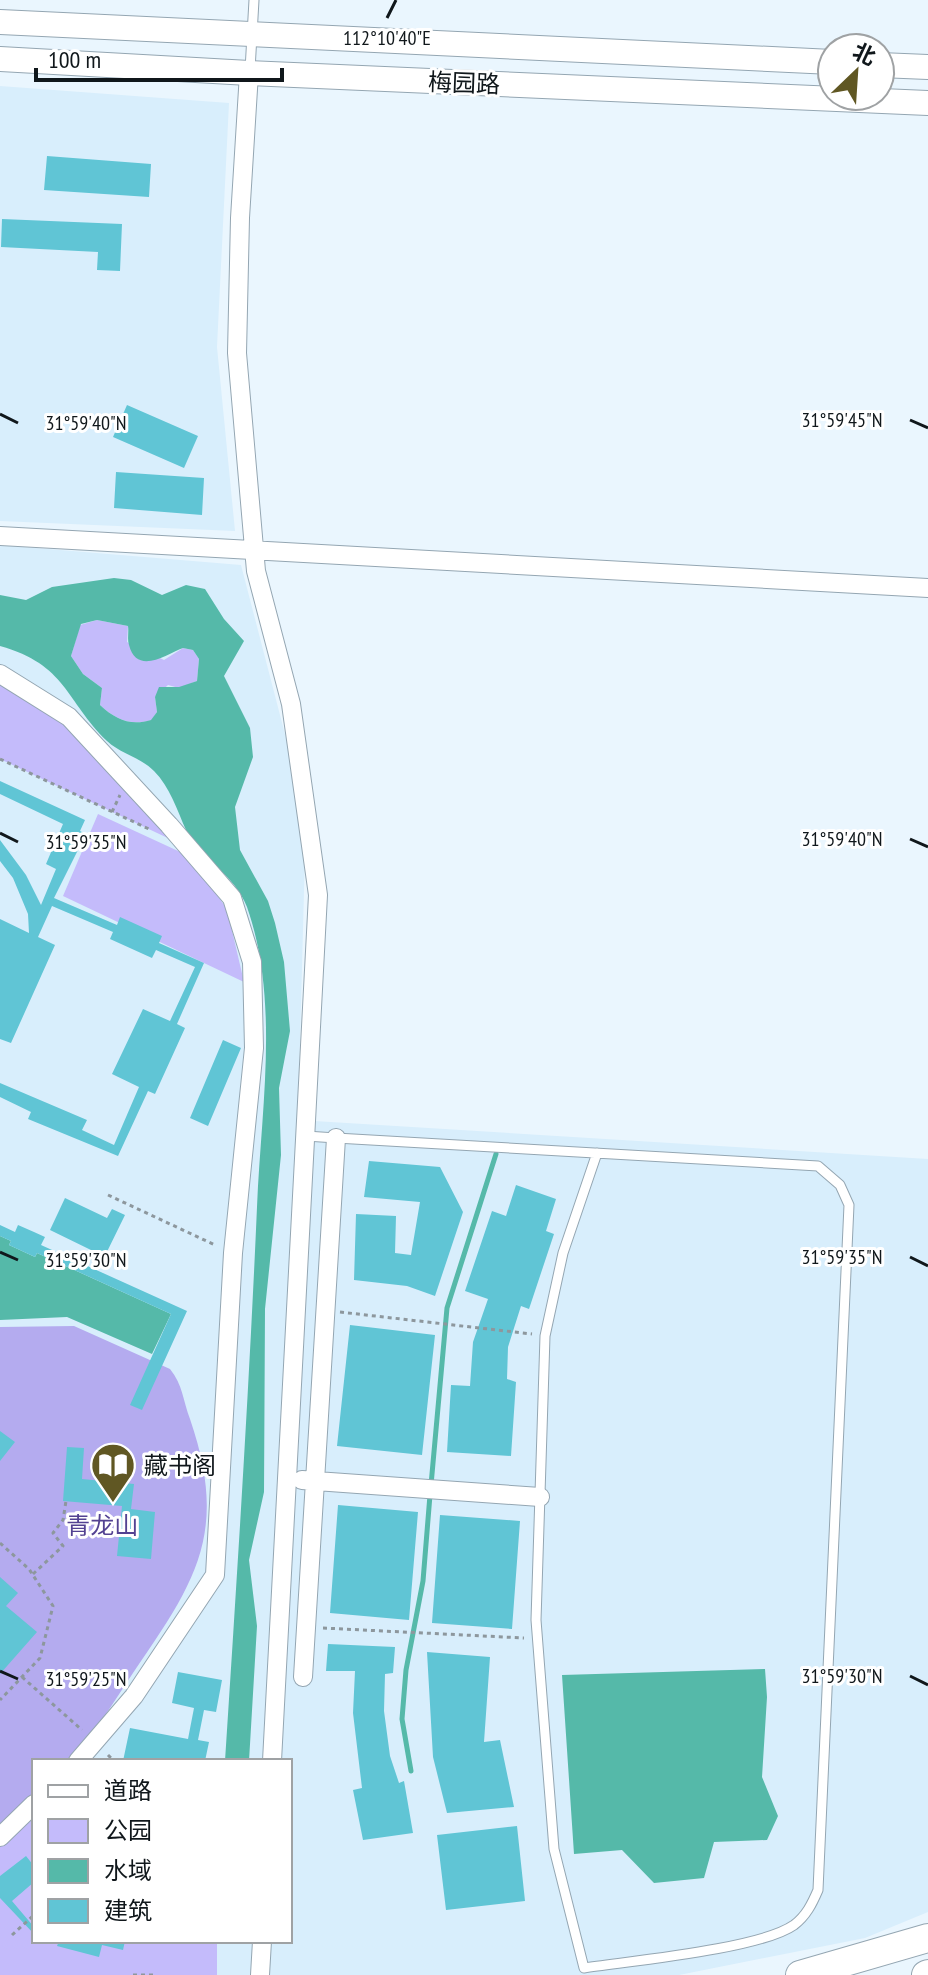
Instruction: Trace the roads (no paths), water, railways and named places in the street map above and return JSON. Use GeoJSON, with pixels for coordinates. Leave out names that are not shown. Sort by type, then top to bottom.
{"type":"FeatureCollection","features":[{"type":"Feature","properties":{"kind":"main road","name":"梅园路"},"geometry":{"type":"LineString","coordinates":[[0,22],[816,61]]}},
{"type":"Feature","properties":{"kind":"main road","name":"梅园路"},"geometry":{"type":"LineString","coordinates":[[0,59],[928,103]]}},
{"type":"Feature","properties":{"kind":"main road"},"geometry":{"type":"LineString","coordinates":[[896,65],[921,65]]}},
{"type":"Feature","properties":{"kind":"main road"},"geometry":{"type":"LineString","coordinates":[[903,102],[928,110]]}},
{"type":"Feature","properties":{"kind":"main road"},"geometry":{"type":"LineString","coordinates":[[800,1975],[928,1938]]}},
{"type":"Feature","properties":{"kind":"street"},"geometry":{"type":"LineString","coordinates":[[249,73],[240,218],[237,353],[256,571],[291,704],[318,895],[272,1759]]}},
{"type":"Feature","properties":{"kind":"street"},"geometry":{"type":"LineString","coordinates":[[0,536],[928,588]]}},
{"type":"Feature","properties":{"kind":"street"},"geometry":{"type":"LineString","coordinates":[[0,674],[69,717],[120,769],[232,898],[252,962],[254,1048],[233,1253],[215,1575],[134,1696],[80,1759]]}},
{"type":"Feature","properties":{"kind":"street"},"geometry":{"type":"LineString","coordinates":[[303,1677],[336,1138]]}},
{"type":"Feature","properties":{"kind":"street"},"geometry":{"type":"LineString","coordinates":[[288,1478],[540,1497]]}},
{"type":"Feature","properties":{"kind":"street"},"geometry":{"type":"LineString","coordinates":[[0,1837],[32,1806]]}},
{"type":"Feature","properties":{"kind":"street"},"geometry":{"type":"LineString","coordinates":[[260,1975],[262,1943]]}},
{"type":"Feature","properties":{"kind":"lane"},"geometry":{"type":"LineString","coordinates":[[249,73],[254,0]]}},
{"type":"Feature","properties":{"kind":"lane"},"geometry":{"type":"LineString","coordinates":[[306,1136],[336,1138],[597,1153],[818,1166],[840,1185],[849,1205],[818,1890],[809,1910],[792,1926],[755,1941],[584,1968],[554,1849],[538,1639],[540,1497],[545,1336],[563,1253],[597,1153]]}},
{"type":"Feature","properties":{"kind":"water"},"geometry":{"type":"Polygon","coordinates":[[[114,578],[131,580],[162,595],[186,585],[205,589],[224,619],[244,641],[224,676],[250,728],[253,757],[235,807],[240,850],[268,901],[275,923],[284,962],[290,1031],[279,1088],[281,1155],[265,1309],[264,1492],[249,1560],[257,1626],[249,1759],[225,1759],[266,1056],[266,1017],[257,943],[242,896],[192,840],[160,777],[149,766],[107,741],[63,685],[39,663],[0,646],[0,595],[26,600],[52,587],[114,578]],[[97,620],[81,624],[71,656],[83,674],[102,688],[100,705],[124,720],[144,722],[151,720],[157,712],[155,697],[159,687],[179,687],[197,681],[199,659],[193,650],[183,648],[145,661],[133,654],[128,640],[128,626],[97,620]]]}},
{"type":"Feature","properties":{"kind":"water"},"geometry":{"type":"Polygon","coordinates":[[[0,1236],[11,1241],[9,1245],[35,1257],[37,1253],[171,1314],[152,1354],[67,1317],[0,1320],[0,1236]]]}},
{"type":"Feature","properties":{"kind":"water"},"geometry":{"type":"Polygon","coordinates":[[[765,1669],[767,1697],[762,1777],[778,1816],[767,1840],[714,1842],[704,1878],[654,1883],[622,1850],[574,1854],[562,1675],[765,1669]]]}},
{"type":"Feature","properties":{"kind":"waterway"},"geometry":{"type":"LineString","coordinates":[[431,1485],[447,1308],[496,1154]]}},
{"type":"Feature","properties":{"kind":"waterway"},"geometry":{"type":"LineString","coordinates":[[411,1771],[402,1719],[406,1670],[423,1581],[430,1495]]}},
{"type":"Feature","properties":{"kind":"place","name":"藏书阁"},"geometry":{"type":"Point","coordinates":[113,1504]}},
{"type":"Feature","properties":{"kind":"park label","name":"青龙山"},"geometry":{"type":"Point","coordinates":[102,1525]}}]}
